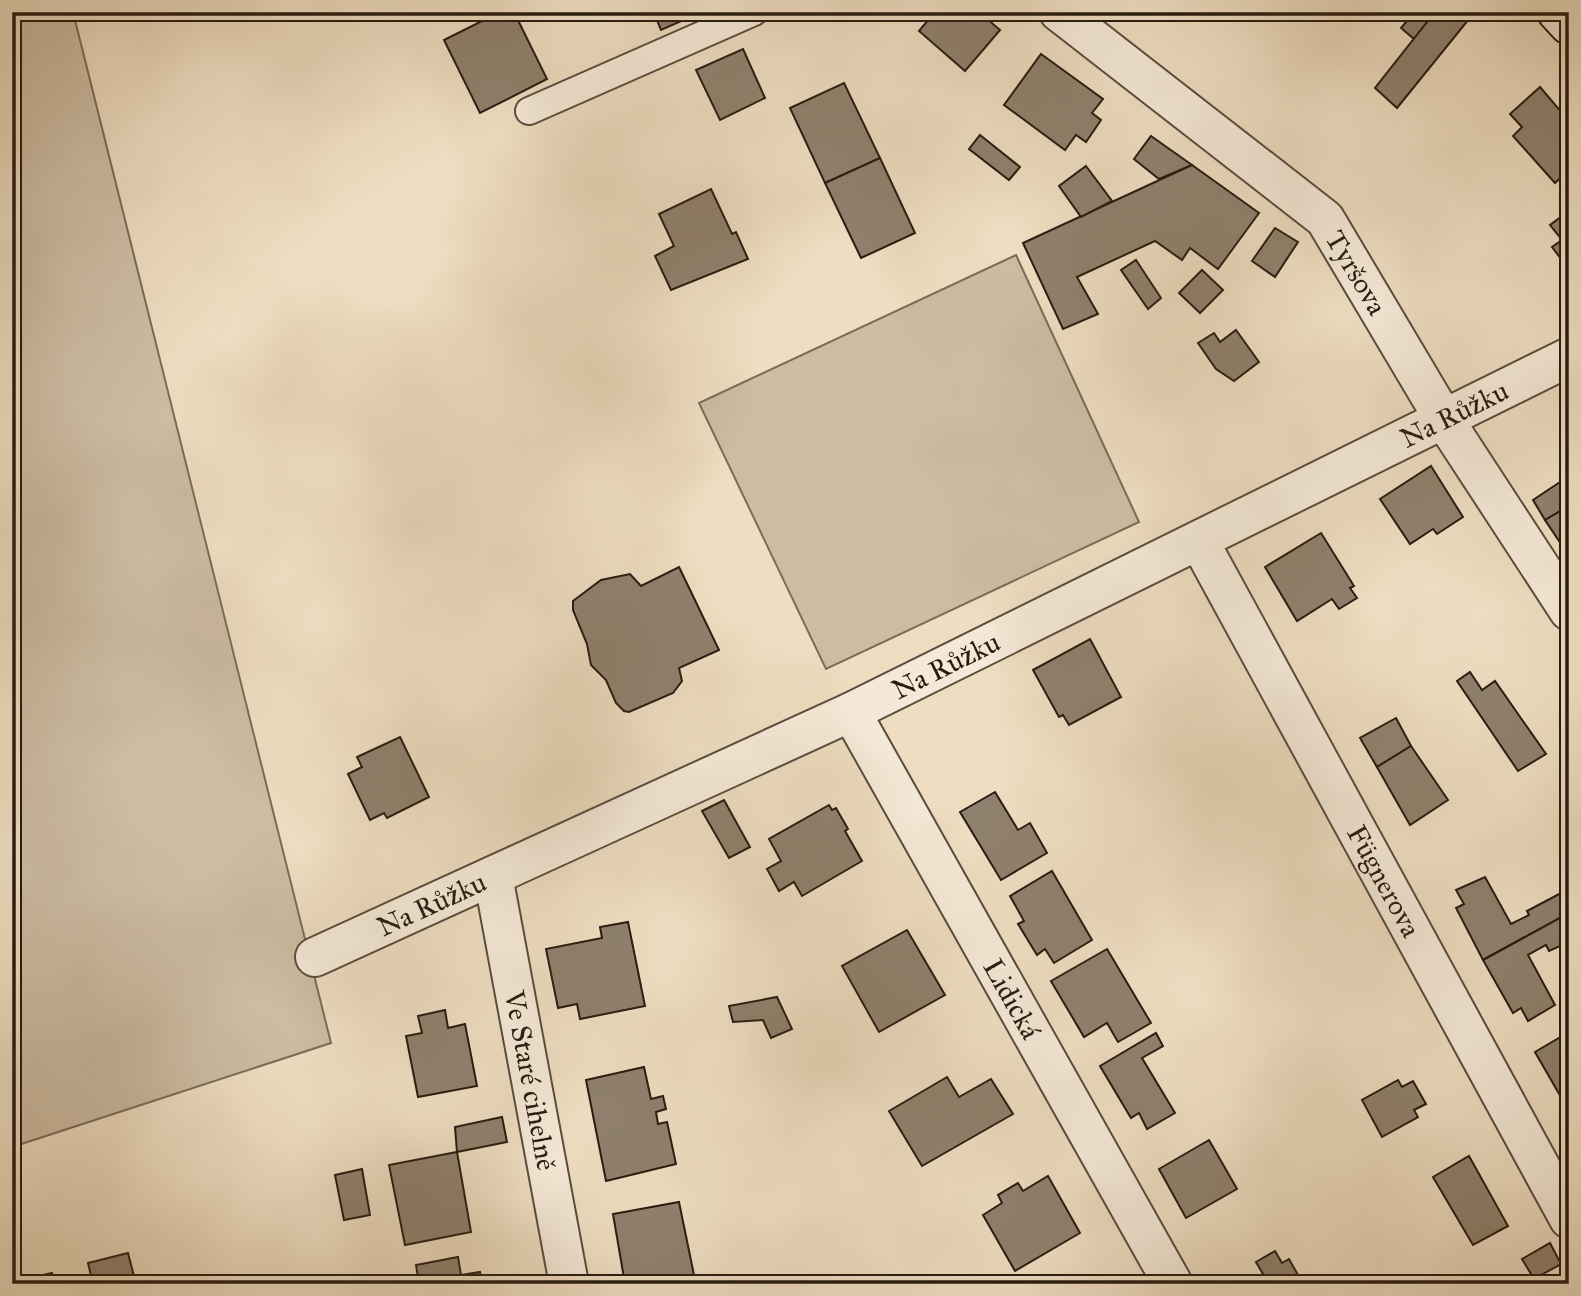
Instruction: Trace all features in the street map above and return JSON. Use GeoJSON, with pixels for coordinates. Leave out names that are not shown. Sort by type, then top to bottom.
{"type":"FeatureCollection","features":[{"type":"Feature","properties":{"kind":"street","name":"Tyršova"},"geometry":{"type":"LineString","coordinates":[[1059,12],[1325,219],[1445,421],[1569,611]]}},
{"type":"Feature","properties":{"kind":"street"},"geometry":{"type":"LineString","coordinates":[[1557,12],[1569,24]]}},
{"type":"Feature","properties":{"kind":"street","name":"Na Růžku"},"geometry":{"type":"LineString","coordinates":[[315,957],[851,712],[1445,421],[1569,357]]}},
{"type":"Feature","properties":{"kind":"street","name":"Fügnerova"},"geometry":{"type":"LineString","coordinates":[[1199,541],[1569,1219]]}},
{"type":"Feature","properties":{"kind":"street","name":"Lidická"},"geometry":{"type":"LineString","coordinates":[[851,712],[1173,1284]]}},
{"type":"Feature","properties":{"kind":"street","name":"Ve Staré cihelně"},"geometry":{"type":"LineString","coordinates":[[493,876],[569,1284]]}},
{"type":"Feature","properties":{"kind":"lane"},"geometry":{"type":"LineString","coordinates":[[528,111],[754,12]]}},
{"type":"Feature","properties":{"kind":"shaded area"},"geometry":{"type":"Polygon","coordinates":[[[12,12],[73,12],[331,1043],[12,1147],[12,12]]]}},
{"type":"Feature","properties":{"kind":"shaded area"},"geometry":{"type":"Polygon","coordinates":[[[1016,255],[1139,522],[826,669],[699,403],[1016,255]]]}},
{"type":"Feature","properties":{"kind":"building"},"geometry":{"type":"Polygon","coordinates":[[[500,12],[514,12],[547,79],[480,113],[444,40],[500,12]]]}},
{"type":"Feature","properties":{"kind":"building"},"geometry":{"type":"Polygon","coordinates":[[[683,12],[686,19],[661,30],[654,13],[683,12]]]}},
{"type":"Feature","properties":{"kind":"building"},"geometry":{"type":"Polygon","coordinates":[[[935,12],[979,12],[1000,30],[965,71],[919,31],[935,12]]]}},
{"type":"Feature","properties":{"kind":"building"},"geometry":{"type":"Polygon","coordinates":[[[1397,12],[1435,12],[1414,39],[1401,28],[1407,21],[1397,12]]]}},
{"type":"Feature","properties":{"kind":"building"},"geometry":{"type":"Polygon","coordinates":[[[1435,12],[1462,12],[1469,19],[1397,108],[1375,88],[1435,12]]]}},
{"type":"Feature","properties":{"kind":"building"},"geometry":{"type":"Polygon","coordinates":[[[743,49],[765,98],[720,120],[696,70],[743,49]]]}},
{"type":"Feature","properties":{"kind":"building"},"geometry":{"type":"Polygon","coordinates":[[[1041,54],[1103,99],[1092,113],[1101,120],[1086,142],[1076,135],[1065,150],[1004,105],[1041,54]]]}},
{"type":"Feature","properties":{"kind":"building"},"geometry":{"type":"Polygon","coordinates":[[[844,83],[880,158],[825,183],[790,108],[844,83]]]}},
{"type":"Feature","properties":{"kind":"building"},"geometry":{"type":"Polygon","coordinates":[[[1540,87],[1569,121],[1569,159],[1563,164],[1569,170],[1555,183],[1513,136],[1522,127],[1510,114],[1540,87]]]}},
{"type":"Feature","properties":{"kind":"building"},"geometry":{"type":"Polygon","coordinates":[[[980,135],[1020,167],[1009,180],[969,149],[980,135]]]}},
{"type":"Feature","properties":{"kind":"building"},"geometry":{"type":"Polygon","coordinates":[[[1151,136],[1192,165],[1159,179],[1134,159],[1151,136]]]}},
{"type":"Feature","properties":{"kind":"building"},"geometry":{"type":"Polygon","coordinates":[[[880,158],[915,233],[861,258],[825,183],[880,158]]]}},
{"type":"Feature","properties":{"kind":"building"},"geometry":{"type":"Polygon","coordinates":[[[1192,165],[1259,213],[1218,269],[1190,248],[1182,260],[1155,241],[1077,277],[1098,314],[1063,329],[1023,243],[1192,165]]]}},
{"type":"Feature","properties":{"kind":"building"},"geometry":{"type":"Polygon","coordinates":[[[1086,166],[1112,201],[1081,217],[1059,186],[1086,166]]]}},
{"type":"Feature","properties":{"kind":"building"},"geometry":{"type":"Polygon","coordinates":[[[711,189],[732,234],[736,232],[748,259],[671,290],[655,256],[674,246],[659,214],[711,189]]]}},
{"type":"Feature","properties":{"kind":"building"},"geometry":{"type":"Polygon","coordinates":[[[1569,211],[1568,268],[1552,247],[1562,240],[1550,225],[1569,211]]]}},
{"type":"Feature","properties":{"kind":"building"},"geometry":{"type":"Polygon","coordinates":[[[1275,228],[1298,242],[1275,277],[1252,261],[1275,228]]]}},
{"type":"Feature","properties":{"kind":"building"},"geometry":{"type":"Polygon","coordinates":[[[1136,260],[1161,298],[1148,309],[1121,270],[1136,260]]]}},
{"type":"Feature","properties":{"kind":"building"},"geometry":{"type":"Polygon","coordinates":[[[1202,270],[1223,290],[1200,313],[1179,293],[1202,270]]]}},
{"type":"Feature","properties":{"kind":"building"},"geometry":{"type":"Polygon","coordinates":[[[1236,330],[1259,362],[1234,381],[1216,369],[1198,343],[1214,333],[1220,342],[1236,330]]]}},
{"type":"Feature","properties":{"kind":"building"},"geometry":{"type":"Polygon","coordinates":[[[1431,466],[1463,517],[1437,534],[1433,529],[1410,544],[1380,499],[1431,466]]]}},
{"type":"Feature","properties":{"kind":"building"},"geometry":{"type":"Polygon","coordinates":[[[1569,476],[1569,506],[1545,520],[1533,500],[1569,476]]]}},
{"type":"Feature","properties":{"kind":"building"},"geometry":{"type":"Polygon","coordinates":[[[1569,506],[1569,556],[1545,520],[1569,506]]]}},
{"type":"Feature","properties":{"kind":"building"},"geometry":{"type":"Polygon","coordinates":[[[1321,533],[1354,586],[1350,588],[1357,598],[1339,609],[1332,599],[1297,621],[1265,567],[1321,533]]]}},
{"type":"Feature","properties":{"kind":"building"},"geometry":{"type":"Polygon","coordinates":[[[679,567],[719,650],[679,668],[682,681],[673,693],[629,712],[624,711],[616,703],[606,680],[591,665],[587,644],[573,610],[573,601],[601,580],[630,574],[641,586],[679,567]]]}},
{"type":"Feature","properties":{"kind":"building"},"geometry":{"type":"Polygon","coordinates":[[[1090,639],[1121,697],[1069,725],[1063,715],[1059,717],[1033,670],[1090,639]]]}},
{"type":"Feature","properties":{"kind":"building"},"geometry":{"type":"Polygon","coordinates":[[[1470,672],[1482,690],[1495,681],[1546,754],[1518,771],[1457,681],[1470,672]]]}},
{"type":"Feature","properties":{"kind":"building"},"geometry":{"type":"Polygon","coordinates":[[[1396,718],[1411,746],[1377,767],[1360,738],[1396,718]]]}},
{"type":"Feature","properties":{"kind":"building"},"geometry":{"type":"Polygon","coordinates":[[[400,737],[429,797],[387,818],[384,813],[370,820],[348,774],[362,767],[357,757],[400,737]]]}},
{"type":"Feature","properties":{"kind":"building"},"geometry":{"type":"Polygon","coordinates":[[[1411,746],[1448,800],[1410,825],[1377,767],[1411,746]]]}},
{"type":"Feature","properties":{"kind":"building"},"geometry":{"type":"Polygon","coordinates":[[[995,792],[1018,830],[1030,823],[1047,853],[1001,880],[960,812],[995,792]]]}},
{"type":"Feature","properties":{"kind":"building"},"geometry":{"type":"Polygon","coordinates":[[[724,800],[750,847],[729,858],[702,811],[724,800]]]}},
{"type":"Feature","properties":{"kind":"building"},"geometry":{"type":"Polygon","coordinates":[[[829,805],[832,810],[836,808],[862,861],[802,896],[794,882],[779,891],[767,869],[781,861],[769,839],[829,805]]]}},
{"type":"Feature","properties":{"kind":"building"},"geometry":{"type":"Polygon","coordinates":[[[1052,871],[1092,940],[1054,963],[1045,949],[1037,955],[1018,924],[1024,921],[1010,896],[1052,871]]]}},
{"type":"Feature","properties":{"kind":"building"},"geometry":{"type":"Polygon","coordinates":[[[1485,877],[1511,924],[1529,915],[1527,911],[1561,893],[1569,900],[1569,913],[1483,960],[1456,908],[1464,904],[1456,890],[1485,877]]]}},
{"type":"Feature","properties":{"kind":"building"},"geometry":{"type":"Polygon","coordinates":[[[1569,913],[1569,942],[1549,951],[1546,945],[1528,955],[1555,1005],[1528,1021],[1521,1008],[1513,1013],[1483,960],[1569,913]]]}},
{"type":"Feature","properties":{"kind":"building"},"geometry":{"type":"Polygon","coordinates":[[[628,922],[645,1006],[580,1019],[577,1004],[558,1008],[546,949],[602,938],[600,927],[628,922]]]}},
{"type":"Feature","properties":{"kind":"building"},"geometry":{"type":"Polygon","coordinates":[[[907,930],[945,995],[879,1032],[842,966],[907,930]]]}},
{"type":"Feature","properties":{"kind":"building"},"geometry":{"type":"Polygon","coordinates":[[[1107,949],[1151,1023],[1118,1042],[1107,1023],[1084,1037],[1051,981],[1107,949]]]}},
{"type":"Feature","properties":{"kind":"building"},"geometry":{"type":"Polygon","coordinates":[[[777,997],[792,1029],[771,1038],[763,1020],[733,1022],[729,1006],[777,997]]]}},
{"type":"Feature","properties":{"kind":"building"},"geometry":{"type":"Polygon","coordinates":[[[445,1010],[448,1028],[465,1024],[477,1086],[418,1097],[406,1036],[422,1033],[418,1016],[445,1010]]]}},
{"type":"Feature","properties":{"kind":"building"},"geometry":{"type":"Polygon","coordinates":[[[1569,1032],[1569,1095],[1562,1099],[1535,1052],[1569,1032]]]}},
{"type":"Feature","properties":{"kind":"building"},"geometry":{"type":"Polygon","coordinates":[[[1156,1033],[1163,1046],[1142,1058],[1175,1113],[1147,1129],[1139,1113],[1131,1118],[1100,1066],[1156,1033]]]}},
{"type":"Feature","properties":{"kind":"building"},"geometry":{"type":"Polygon","coordinates":[[[644,1067],[651,1099],[663,1096],[666,1109],[656,1112],[658,1124],[667,1122],[676,1164],[606,1181],[586,1080],[644,1067]]]}},
{"type":"Feature","properties":{"kind":"building"},"geometry":{"type":"Polygon","coordinates":[[[947,1077],[959,1097],[991,1079],[1013,1114],[922,1166],[889,1111],[947,1077]]]}},
{"type":"Feature","properties":{"kind":"building"},"geometry":{"type":"Polygon","coordinates":[[[1398,1080],[1402,1087],[1413,1081],[1426,1104],[1414,1110],[1418,1117],[1382,1137],[1362,1100],[1398,1080]]]}},
{"type":"Feature","properties":{"kind":"building"},"geometry":{"type":"Polygon","coordinates":[[[502,1117],[507,1142],[457,1152],[455,1127],[502,1117]]]}},
{"type":"Feature","properties":{"kind":"building"},"geometry":{"type":"Polygon","coordinates":[[[1209,1140],[1237,1189],[1186,1218],[1159,1169],[1209,1140]]]}},
{"type":"Feature","properties":{"kind":"building"},"geometry":{"type":"Polygon","coordinates":[[[457,1152],[471,1232],[405,1245],[389,1165],[457,1152]]]}},
{"type":"Feature","properties":{"kind":"building"},"geometry":{"type":"Polygon","coordinates":[[[1469,1156],[1508,1226],[1473,1245],[1433,1177],[1469,1156]]]}},
{"type":"Feature","properties":{"kind":"building"},"geometry":{"type":"Polygon","coordinates":[[[362,1169],[370,1215],[344,1220],[335,1175],[362,1169]]]}},
{"type":"Feature","properties":{"kind":"building"},"geometry":{"type":"Polygon","coordinates":[[[1048,1176],[1080,1233],[1015,1271],[983,1215],[1002,1203],[998,1195],[1018,1183],[1023,1191],[1048,1176]]]}},
{"type":"Feature","properties":{"kind":"building"},"geometry":{"type":"Polygon","coordinates":[[[679,1202],[694,1275],[653,1284],[625,1284],[613,1214],[679,1202]]]}},
{"type":"Feature","properties":{"kind":"building"},"geometry":{"type":"Polygon","coordinates":[[[1550,1243],[1561,1264],[1534,1279],[1522,1259],[1550,1243]]]}},
{"type":"Feature","properties":{"kind":"building"},"geometry":{"type":"Polygon","coordinates":[[[1275,1251],[1282,1263],[1289,1259],[1303,1284],[1247,1284],[1263,1274],[1256,1262],[1275,1251]]]}},
{"type":"Feature","properties":{"kind":"building"},"geometry":{"type":"Polygon","coordinates":[[[128,1253],[136,1284],[93,1284],[88,1263],[128,1253]]]}},
{"type":"Feature","properties":{"kind":"building"},"geometry":{"type":"Polygon","coordinates":[[[458,1257],[461,1275],[480,1272],[482,1284],[419,1284],[416,1265],[458,1257]]]}},
{"type":"Feature","properties":{"kind":"building"},"geometry":{"type":"Polygon","coordinates":[[[52,1273],[54,1284],[12,1284],[12,1282],[52,1273]]]}},
{"type":"Feature","properties":{"kind":"building"},"geometry":{"type":"Polygon","coordinates":[[[872,1275],[874,1284],[841,1284],[872,1275]]]}}]}
